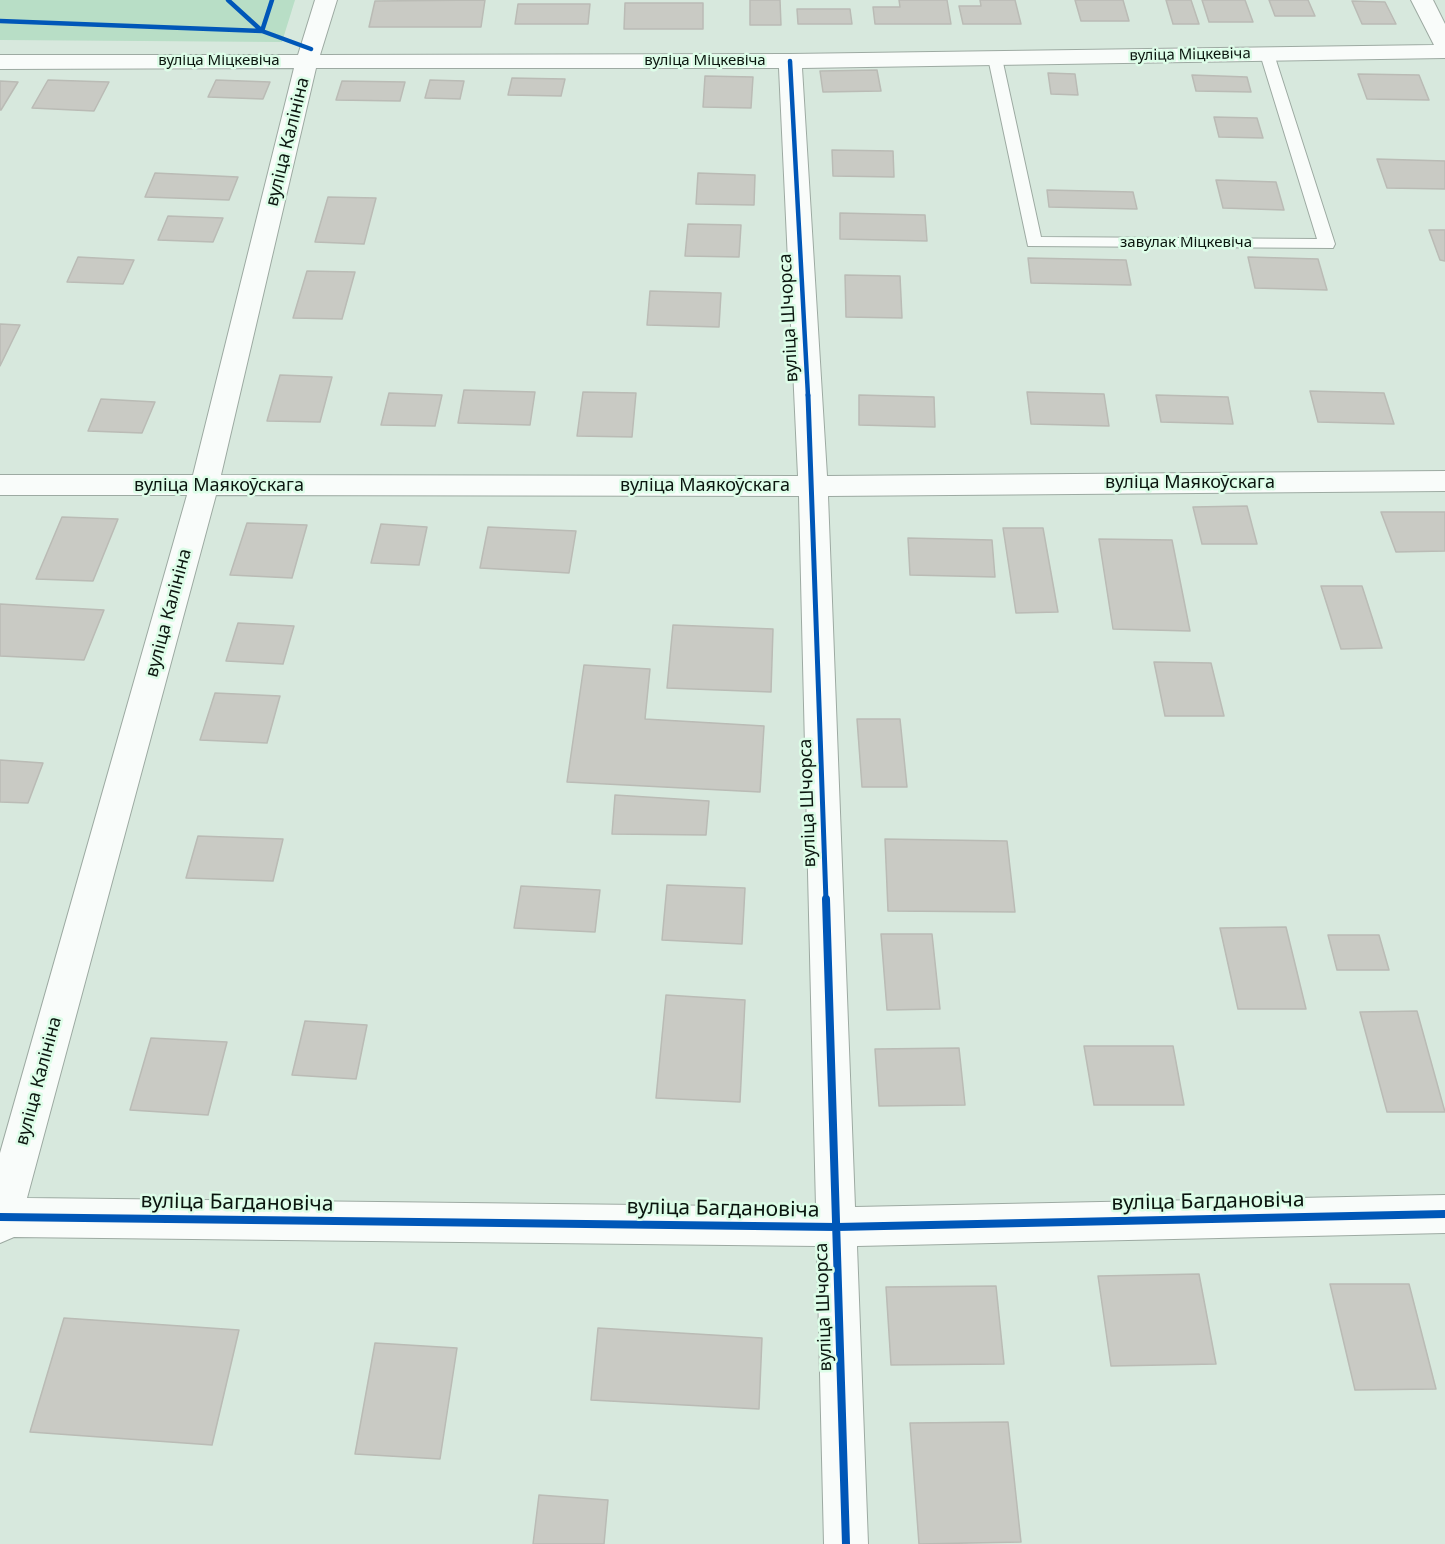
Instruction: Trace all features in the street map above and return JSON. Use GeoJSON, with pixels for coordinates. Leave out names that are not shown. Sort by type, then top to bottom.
{"type":"FeatureCollection","features":[{"type":"Feature","properties":{"kind":"street","name":"вуліца Калініна"},"geometry":{"type":"LineString","coordinates":[[0,1219],[204,487],[307,61],[326,0]]}},
{"type":"Feature","properties":{"kind":"street"},"geometry":{"type":"LineString","coordinates":[[1422,0],[1445,45]]}},
{"type":"Feature","properties":{"kind":"street","name":"вуліца Міцкевіча"},"geometry":{"type":"LineString","coordinates":[[0,62],[790,61],[1445,51]]}},
{"type":"Feature","properties":{"kind":"street","name":"вуліца Шчорса"},"geometry":{"type":"LineString","coordinates":[[790,61],[813,486],[846,1544]]}},
{"type":"Feature","properties":{"kind":"street","name":"вуліца Маякоўскага"},"geometry":{"type":"LineString","coordinates":[[0,485],[813,486],[1445,481]]}},
{"type":"Feature","properties":{"kind":"street","name":"вуліца Багдановіча"},"geometry":{"type":"LineString","coordinates":[[0,1219],[837,1227],[1445,1214]]}},
{"type":"Feature","properties":{"kind":"lane","name":"завулак Міцкевіча"},"geometry":{"type":"LineString","coordinates":[[995,58],[1034,242],[1327,244],[1267,54]]}},
{"type":"Feature","properties":{"kind":"green space"},"geometry":{"type":"Polygon","coordinates":[[[0,0],[295,0],[282,42],[0,40],[0,0]]]}},
{"type":"Feature","properties":{"kind":"building"},"geometry":{"type":"Polygon","coordinates":[[[485,0],[481,27],[369,27],[375,1],[485,0]]]}},
{"type":"Feature","properties":{"kind":"building"},"geometry":{"type":"Polygon","coordinates":[[[750,0],[780,0],[781,25],[750,25],[750,0]]]}},
{"type":"Feature","properties":{"kind":"building"},"geometry":{"type":"Polygon","coordinates":[[[899,0],[947,0],[951,24],[875,24],[873,7],[900,7],[899,0]]]}},
{"type":"Feature","properties":{"kind":"building"},"geometry":{"type":"Polygon","coordinates":[[[980,0],[1015,0],[1021,24],[963,24],[959,6],[981,6],[980,0]]]}},
{"type":"Feature","properties":{"kind":"building"},"geometry":{"type":"Polygon","coordinates":[[[1075,0],[1123,0],[1129,21],[1081,21],[1075,0]]]}},
{"type":"Feature","properties":{"kind":"building"},"geometry":{"type":"Polygon","coordinates":[[[1166,0],[1191,0],[1199,24],[1173,24],[1166,0]]]}},
{"type":"Feature","properties":{"kind":"building"},"geometry":{"type":"Polygon","coordinates":[[[1202,0],[1245,0],[1253,22],[1209,22],[1202,0]]]}},
{"type":"Feature","properties":{"kind":"building"},"geometry":{"type":"Polygon","coordinates":[[[1269,0],[1308,0],[1315,16],[1275,16],[1269,0]]]}},
{"type":"Feature","properties":{"kind":"building"},"geometry":{"type":"Polygon","coordinates":[[[1352,1],[1385,2],[1396,24],[1362,24],[1352,1]]]}},
{"type":"Feature","properties":{"kind":"building"},"geometry":{"type":"Polygon","coordinates":[[[625,3],[703,3],[703,29],[624,29],[625,3]]]}},
{"type":"Feature","properties":{"kind":"building"},"geometry":{"type":"Polygon","coordinates":[[[518,4],[590,4],[588,24],[515,24],[518,4]]]}},
{"type":"Feature","properties":{"kind":"building"},"geometry":{"type":"Polygon","coordinates":[[[797,9],[850,9],[852,24],[798,24],[797,9]]]}},
{"type":"Feature","properties":{"kind":"building"},"geometry":{"type":"Polygon","coordinates":[[[877,70],[881,91],[823,92],[820,71],[877,70]]]}},
{"type":"Feature","properties":{"kind":"building"},"geometry":{"type":"Polygon","coordinates":[[[1048,73],[1075,74],[1078,95],[1051,94],[1048,73]]]}},
{"type":"Feature","properties":{"kind":"building"},"geometry":{"type":"Polygon","coordinates":[[[1358,74],[1419,75],[1429,100],[1367,99],[1358,74]]]}},
{"type":"Feature","properties":{"kind":"building"},"geometry":{"type":"Polygon","coordinates":[[[1192,75],[1247,77],[1251,92],[1196,91],[1192,75]]]}},
{"type":"Feature","properties":{"kind":"building"},"geometry":{"type":"Polygon","coordinates":[[[705,76],[753,77],[751,108],[703,107],[705,76]]]}},
{"type":"Feature","properties":{"kind":"building"},"geometry":{"type":"Polygon","coordinates":[[[512,78],[565,79],[561,96],[508,95],[512,78]]]}},
{"type":"Feature","properties":{"kind":"building"},"geometry":{"type":"Polygon","coordinates":[[[48,80],[109,82],[94,111],[32,108],[48,80]]]}},
{"type":"Feature","properties":{"kind":"building"},"geometry":{"type":"Polygon","coordinates":[[[216,80],[270,82],[263,99],[208,97],[216,80]]]}},
{"type":"Feature","properties":{"kind":"building"},"geometry":{"type":"Polygon","coordinates":[[[430,80],[464,81],[460,99],[425,98],[430,80]]]}},
{"type":"Feature","properties":{"kind":"building"},"geometry":{"type":"Polygon","coordinates":[[[0,81],[18,82],[1,110],[0,110],[0,81]]]}},
{"type":"Feature","properties":{"kind":"building"},"geometry":{"type":"Polygon","coordinates":[[[342,81],[405,82],[400,101],[336,100],[342,81]]]}},
{"type":"Feature","properties":{"kind":"building"},"geometry":{"type":"Polygon","coordinates":[[[1214,117],[1257,118],[1263,138],[1219,137],[1214,117]]]}},
{"type":"Feature","properties":{"kind":"building"},"geometry":{"type":"Polygon","coordinates":[[[832,150],[893,151],[894,177],[833,176],[832,150]]]}},
{"type":"Feature","properties":{"kind":"building"},"geometry":{"type":"Polygon","coordinates":[[[1377,159],[1445,161],[1445,189],[1387,188],[1377,159]]]}},
{"type":"Feature","properties":{"kind":"building"},"geometry":{"type":"Polygon","coordinates":[[[155,173],[238,177],[229,200],[145,197],[155,173]]]}},
{"type":"Feature","properties":{"kind":"building"},"geometry":{"type":"Polygon","coordinates":[[[698,173],[755,175],[754,205],[696,204],[698,173]]]}},
{"type":"Feature","properties":{"kind":"building"},"geometry":{"type":"Polygon","coordinates":[[[1216,180],[1276,182],[1284,210],[1223,208],[1216,180]]]}},
{"type":"Feature","properties":{"kind":"building"},"geometry":{"type":"Polygon","coordinates":[[[1047,190],[1133,192],[1137,209],[1049,207],[1047,190]]]}},
{"type":"Feature","properties":{"kind":"building"},"geometry":{"type":"Polygon","coordinates":[[[328,197],[376,198],[364,244],[315,242],[328,197]]]}},
{"type":"Feature","properties":{"kind":"building"},"geometry":{"type":"Polygon","coordinates":[[[840,213],[925,215],[927,241],[840,239],[840,213]]]}},
{"type":"Feature","properties":{"kind":"building"},"geometry":{"type":"Polygon","coordinates":[[[168,216],[223,218],[213,242],[158,240],[168,216]]]}},
{"type":"Feature","properties":{"kind":"building"},"geometry":{"type":"Polygon","coordinates":[[[688,224],[741,225],[739,257],[685,256],[688,224]]]}},
{"type":"Feature","properties":{"kind":"building"},"geometry":{"type":"Polygon","coordinates":[[[1429,230],[1445,230],[1445,261],[1440,260],[1429,230]]]}},
{"type":"Feature","properties":{"kind":"building"},"geometry":{"type":"Polygon","coordinates":[[[78,257],[134,260],[123,284],[67,282],[78,257]]]}},
{"type":"Feature","properties":{"kind":"building"},"geometry":{"type":"Polygon","coordinates":[[[1248,257],[1318,259],[1327,290],[1255,288],[1248,257]]]}},
{"type":"Feature","properties":{"kind":"building"},"geometry":{"type":"Polygon","coordinates":[[[1028,258],[1126,260],[1131,285],[1031,283],[1028,258]]]}},
{"type":"Feature","properties":{"kind":"building"},"geometry":{"type":"Polygon","coordinates":[[[307,271],[355,272],[342,319],[293,318],[307,271]]]}},
{"type":"Feature","properties":{"kind":"building"},"geometry":{"type":"Polygon","coordinates":[[[845,275],[900,276],[902,318],[846,317],[845,275]]]}},
{"type":"Feature","properties":{"kind":"building"},"geometry":{"type":"Polygon","coordinates":[[[650,291],[721,293],[719,327],[647,325],[650,291]]]}},
{"type":"Feature","properties":{"kind":"building"},"geometry":{"type":"Polygon","coordinates":[[[0,324],[20,325],[0,366],[0,324]]]}},
{"type":"Feature","properties":{"kind":"building"},"geometry":{"type":"Polygon","coordinates":[[[280,375],[332,377],[320,422],[267,421],[280,375]]]}},
{"type":"Feature","properties":{"kind":"building"},"geometry":{"type":"Polygon","coordinates":[[[464,390],[535,392],[530,425],[458,423],[464,390]]]}},
{"type":"Feature","properties":{"kind":"building"},"geometry":{"type":"Polygon","coordinates":[[[1310,391],[1384,393],[1394,424],[1318,422],[1310,391]]]}},
{"type":"Feature","properties":{"kind":"building"},"geometry":{"type":"Polygon","coordinates":[[[583,392],[636,393],[632,437],[577,436],[583,392]]]}},
{"type":"Feature","properties":{"kind":"building"},"geometry":{"type":"Polygon","coordinates":[[[1027,392],[1104,394],[1109,426],[1031,424],[1027,392]]]}},
{"type":"Feature","properties":{"kind":"building"},"geometry":{"type":"Polygon","coordinates":[[[389,393],[442,395],[435,426],[381,425],[389,393]]]}},
{"type":"Feature","properties":{"kind":"building"},"geometry":{"type":"Polygon","coordinates":[[[859,395],[934,397],[935,427],[859,425],[859,395]]]}},
{"type":"Feature","properties":{"kind":"building"},"geometry":{"type":"Polygon","coordinates":[[[1156,395],[1228,397],[1233,424],[1161,422],[1156,395]]]}},
{"type":"Feature","properties":{"kind":"building"},"geometry":{"type":"Polygon","coordinates":[[[101,399],[155,402],[142,433],[88,431],[101,399]]]}},
{"type":"Feature","properties":{"kind":"building"},"geometry":{"type":"Polygon","coordinates":[[[1247,506],[1257,544],[1202,544],[1193,507],[1247,506]]]}},
{"type":"Feature","properties":{"kind":"building"},"geometry":{"type":"Polygon","coordinates":[[[1381,512],[1445,512],[1445,551],[1396,552],[1381,512]]]}},
{"type":"Feature","properties":{"kind":"building"},"geometry":{"type":"Polygon","coordinates":[[[62,517],[118,519],[93,581],[36,579],[62,517]]]}},
{"type":"Feature","properties":{"kind":"building"},"geometry":{"type":"Polygon","coordinates":[[[247,523],[307,525],[292,578],[230,575],[247,523]]]}},
{"type":"Feature","properties":{"kind":"building"},"geometry":{"type":"Polygon","coordinates":[[[381,524],[427,527],[419,565],[371,563],[381,524]]]}},
{"type":"Feature","properties":{"kind":"building"},"geometry":{"type":"Polygon","coordinates":[[[488,527],[576,531],[569,573],[480,568],[488,527]]]}},
{"type":"Feature","properties":{"kind":"building"},"geometry":{"type":"Polygon","coordinates":[[[1003,528],[1043,528],[1058,612],[1016,613],[1003,528]]]}},
{"type":"Feature","properties":{"kind":"building"},"geometry":{"type":"Polygon","coordinates":[[[908,538],[992,540],[995,577],[910,575],[908,538]]]}},
{"type":"Feature","properties":{"kind":"building"},"geometry":{"type":"Polygon","coordinates":[[[1099,539],[1172,540],[1190,631],[1113,629],[1099,539]]]}},
{"type":"Feature","properties":{"kind":"building"},"geometry":{"type":"Polygon","coordinates":[[[1321,586],[1362,586],[1382,648],[1341,649],[1321,586]]]}},
{"type":"Feature","properties":{"kind":"building"},"geometry":{"type":"Polygon","coordinates":[[[0,604],[104,610],[84,660],[0,656],[0,604]]]}},
{"type":"Feature","properties":{"kind":"building"},"geometry":{"type":"Polygon","coordinates":[[[238,623],[294,626],[283,664],[226,661],[238,623]]]}},
{"type":"Feature","properties":{"kind":"building"},"geometry":{"type":"Polygon","coordinates":[[[673,625],[773,629],[771,692],[667,688],[673,625]]]}},
{"type":"Feature","properties":{"kind":"building"},"geometry":{"type":"Polygon","coordinates":[[[1154,662],[1211,663],[1224,716],[1165,716],[1154,662]]]}},
{"type":"Feature","properties":{"kind":"building"},"geometry":{"type":"Polygon","coordinates":[[[584,665],[650,669],[645,719],[764,726],[760,792],[567,782],[584,665]]]}},
{"type":"Feature","properties":{"kind":"building"},"geometry":{"type":"Polygon","coordinates":[[[215,693],[280,696],[267,743],[200,740],[215,693]]]}},
{"type":"Feature","properties":{"kind":"building"},"geometry":{"type":"Polygon","coordinates":[[[857,719],[900,719],[907,787],[862,787],[857,719]]]}},
{"type":"Feature","properties":{"kind":"building"},"geometry":{"type":"Polygon","coordinates":[[[0,760],[43,763],[28,803],[0,802],[0,760]]]}},
{"type":"Feature","properties":{"kind":"building"},"geometry":{"type":"Polygon","coordinates":[[[615,795],[709,801],[706,835],[612,834],[615,795]]]}},
{"type":"Feature","properties":{"kind":"building"},"geometry":{"type":"Polygon","coordinates":[[[198,836],[283,839],[273,881],[186,878],[198,836]]]}},
{"type":"Feature","properties":{"kind":"building"},"geometry":{"type":"Polygon","coordinates":[[[885,839],[1007,841],[1015,912],[888,911],[885,839]]]}},
{"type":"Feature","properties":{"kind":"building"},"geometry":{"type":"Polygon","coordinates":[[[667,885],[745,888],[742,944],[662,940],[667,885]]]}},
{"type":"Feature","properties":{"kind":"building"},"geometry":{"type":"Polygon","coordinates":[[[521,886],[600,890],[595,932],[514,928],[521,886]]]}},
{"type":"Feature","properties":{"kind":"building"},"geometry":{"type":"Polygon","coordinates":[[[1286,927],[1306,1009],[1238,1009],[1220,928],[1286,927]]]}},
{"type":"Feature","properties":{"kind":"building"},"geometry":{"type":"Polygon","coordinates":[[[881,934],[932,934],[940,1009],[887,1010],[881,934]]]}},
{"type":"Feature","properties":{"kind":"building"},"geometry":{"type":"Polygon","coordinates":[[[1328,935],[1379,935],[1389,970],[1337,970],[1328,935]]]}},
{"type":"Feature","properties":{"kind":"building"},"geometry":{"type":"Polygon","coordinates":[[[666,995],[745,1000],[740,1102],[656,1098],[666,995]]]}},
{"type":"Feature","properties":{"kind":"building"},"geometry":{"type":"Polygon","coordinates":[[[1417,1011],[1445,1112],[1387,1112],[1360,1012],[1417,1011]]]}},
{"type":"Feature","properties":{"kind":"building"},"geometry":{"type":"Polygon","coordinates":[[[305,1021],[367,1025],[356,1079],[292,1075],[305,1021]]]}},
{"type":"Feature","properties":{"kind":"building"},"geometry":{"type":"Polygon","coordinates":[[[151,1038],[227,1042],[208,1115],[130,1110],[151,1038]]]}},
{"type":"Feature","properties":{"kind":"building"},"geometry":{"type":"Polygon","coordinates":[[[1084,1046],[1173,1046],[1184,1105],[1094,1105],[1084,1046]]]}},
{"type":"Feature","properties":{"kind":"building"},"geometry":{"type":"Polygon","coordinates":[[[959,1048],[965,1105],[879,1106],[875,1049],[959,1048]]]}},
{"type":"Feature","properties":{"kind":"building"},"geometry":{"type":"Polygon","coordinates":[[[1199,1274],[1216,1364],[1111,1366],[1098,1276],[1199,1274]]]}},
{"type":"Feature","properties":{"kind":"building"},"geometry":{"type":"Polygon","coordinates":[[[1330,1284],[1409,1284],[1436,1389],[1355,1390],[1330,1284]]]}},
{"type":"Feature","properties":{"kind":"building"},"geometry":{"type":"Polygon","coordinates":[[[996,1286],[1004,1364],[891,1365],[886,1287],[996,1286]]]}},
{"type":"Feature","properties":{"kind":"building"},"geometry":{"type":"Polygon","coordinates":[[[64,1318],[239,1330],[212,1445],[30,1432],[64,1318]]]}},
{"type":"Feature","properties":{"kind":"building"},"geometry":{"type":"Polygon","coordinates":[[[598,1328],[762,1338],[759,1409],[591,1400],[598,1328]]]}},
{"type":"Feature","properties":{"kind":"building"},"geometry":{"type":"Polygon","coordinates":[[[375,1343],[457,1348],[440,1459],[355,1454],[375,1343]]]}},
{"type":"Feature","properties":{"kind":"building"},"geometry":{"type":"Polygon","coordinates":[[[1008,1422],[1021,1542],[919,1544],[910,1423],[1008,1422]]]}},
{"type":"Feature","properties":{"kind":"building"},"geometry":{"type":"Polygon","coordinates":[[[539,1495],[608,1500],[604,1544],[533,1544],[539,1495]]]}},
{"type":"Feature","properties":{"kind":"cycle path"},"geometry":{"type":"LineString","coordinates":[[228,0],[262,31],[311,49]]}},
{"type":"Feature","properties":{"kind":"cycle path"},"geometry":{"type":"LineString","coordinates":[[0,21],[262,31],[272,0]]}},
{"type":"Feature","properties":{"kind":"cycle path"},"geometry":{"type":"LineString","coordinates":[[790,61],[813,486],[846,1544]]}},
{"type":"Feature","properties":{"kind":"cycle path"},"geometry":{"type":"LineString","coordinates":[[0,1217],[837,1227],[1445,1214]]}}]}
